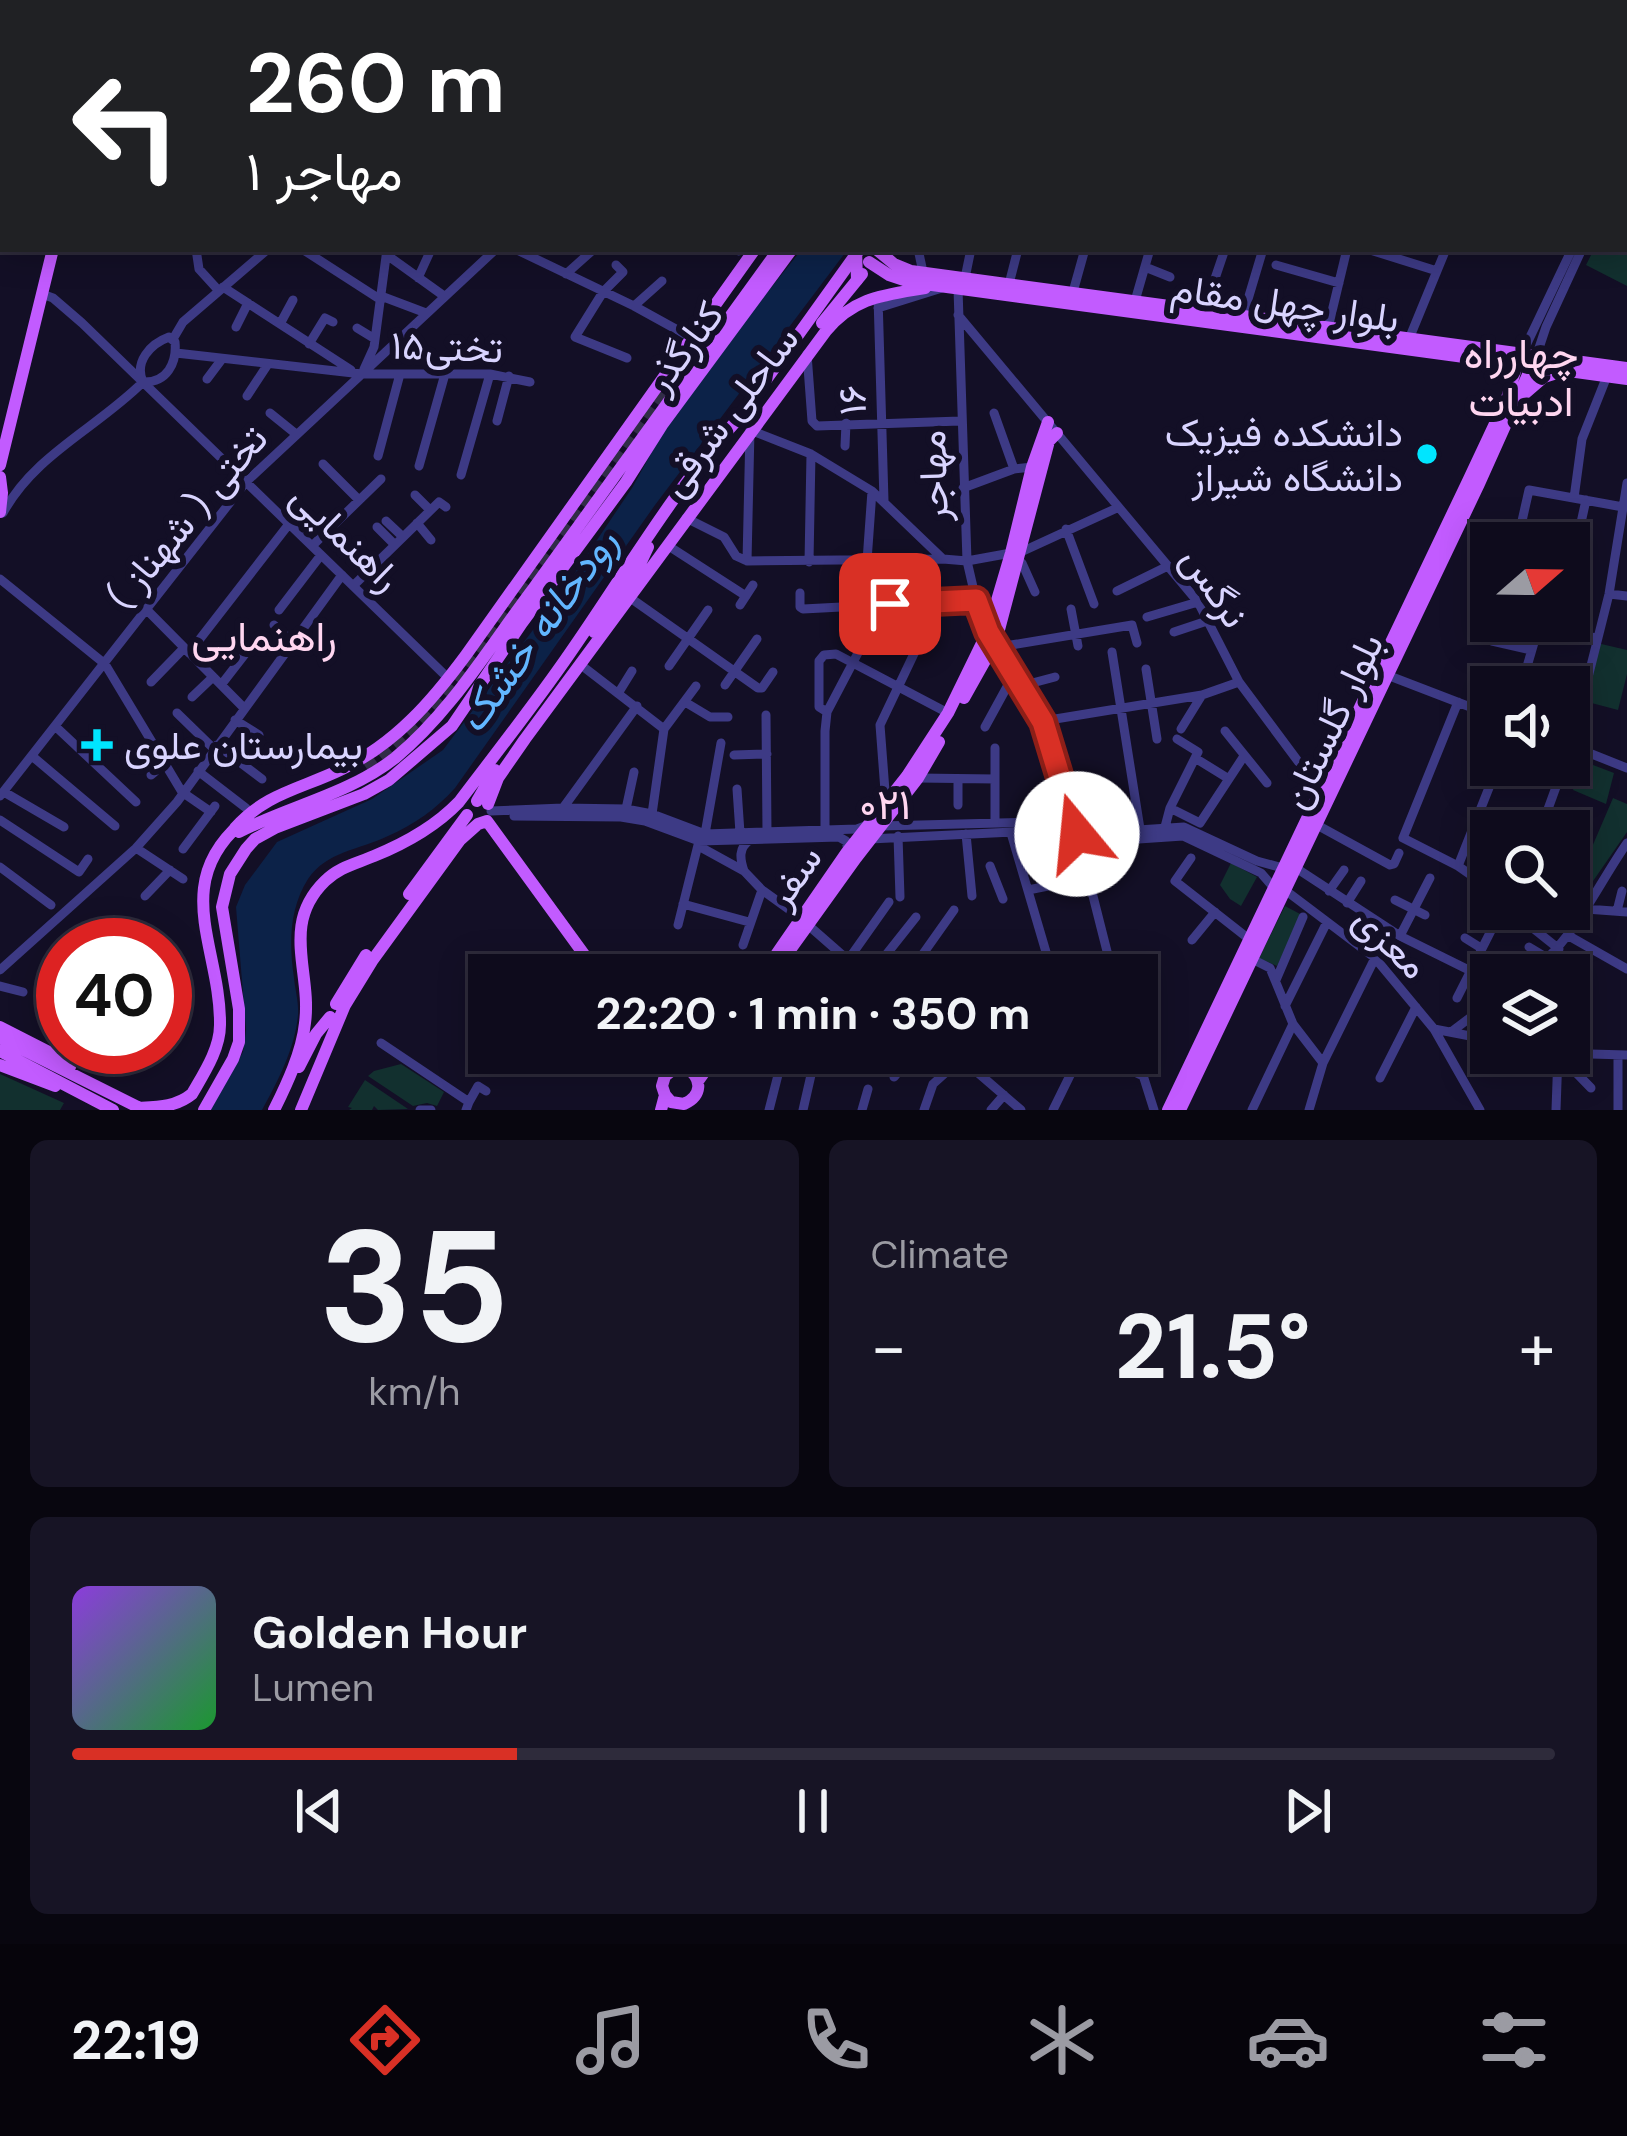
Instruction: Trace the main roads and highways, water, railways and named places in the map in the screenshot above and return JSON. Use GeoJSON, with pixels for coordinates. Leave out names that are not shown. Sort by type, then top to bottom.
{"type":"FeatureCollection","features":[{"type":"Feature","properties":{"kind":"main road"},"geometry":{"type":"LineString","coordinates":[[0,465],[52,252]]}},
{"type":"Feature","properties":{"kind":"main road"},"geometry":{"type":"LineString","coordinates":[[0,1051],[141,1109],[176,1104],[192,1094],[218,1043],[220,1027],[202,903],[210,862],[237,830],[375,760],[441,711],[522,603],[665,390],[692,338],[764,252]]}},
{"type":"Feature","properties":{"kind":"main road"},"geometry":{"type":"LineString","coordinates":[[375,760],[449,679],[765,252]]}},
{"type":"Feature","properties":{"kind":"main road","name":"کنارگذر"},"geometry":{"type":"LineString","coordinates":[[626,482],[662,425],[791,252]]}},
{"type":"Feature","properties":{"kind":"main road"},"geometry":{"type":"LineString","coordinates":[[277,1103],[305,1024],[299,944],[312,897],[344,866],[414,838],[459,802],[856,252]]}},
{"type":"Feature","properties":{"kind":"main road"},"geometry":{"type":"LineString","coordinates":[[857,280],[858,252]]}},
{"type":"Feature","properties":{"kind":"main road","name":"بلوار چهل مقام"},"geometry":{"type":"LineString","coordinates":[[876,253],[950,285],[1009,284],[1178,313],[1204,311],[1409,339],[1627,379]]}},
{"type":"Feature","properties":{"kind":"main road","name":"بلوار چهل مقام"},"geometry":{"type":"LineString","coordinates":[[876,253],[889,275],[950,285],[1178,313],[1494,362],[1527,361],[1598,372],[1627,368]]}},
{"type":"Feature","properties":{"kind":"main road","name":"ساحلی شرقی"},"geometry":{"type":"LineString","coordinates":[[297,1110],[345,1005],[372,961],[483,813],[507,750],[876,253]]}},
{"type":"Feature","properties":{"kind":"main road","name":"ساحلی شرقی"},"geometry":{"type":"LineString","coordinates":[[297,1110],[330,1017],[354,972],[483,813],[498,778],[807,354],[847,310],[950,285]]}},
{"type":"Feature","properties":{"kind":"main road","name":"بلوار گلستان"},"geometry":{"type":"LineString","coordinates":[[1174,1106],[1290,868],[1323,785],[1473,484],[1527,361]]}},
{"type":"Feature","properties":{"kind":"main road"},"geometry":{"type":"LineString","coordinates":[[1494,362],[1512,399],[1544,377],[1565,370]]}},
{"type":"Feature","properties":{"kind":"main road"},"geometry":{"type":"LineString","coordinates":[[633,579],[654,535],[728,440],[738,419]]}},
{"type":"Feature","properties":{"kind":"main road","name":"سفر"},"geometry":{"type":"LineString","coordinates":[[778,954],[918,778],[994,640],[1017,556],[1049,433],[1032,467],[1017,556]]}},
{"type":"Feature","properties":{"kind":"main road"},"geometry":{"type":"LineString","coordinates":[[0,477],[0,515]]}},
{"type":"Feature","properties":{"kind":"main road"},"geometry":{"type":"LineString","coordinates":[[522,603],[545,582],[626,482]]}},
{"type":"Feature","properties":{"kind":"main road"},"geometry":{"type":"LineString","coordinates":[[204,1110],[239,1042],[222,907],[230,874],[245,849],[275,828],[389,780],[452,726],[626,482]]}},
{"type":"Feature","properties":{"kind":"main road","name":"بلوار گلستان"},"geometry":{"type":"LineString","coordinates":[[1290,868],[1317,825],[1431,569]]}},
{"type":"Feature","properties":{"kind":"main road","name":"سفر"},"geometry":{"type":"LineString","coordinates":[[784,954],[848,850],[873,830],[994,640]]}},
{"type":"Feature","properties":{"kind":"main road"},"geometry":{"type":"LineString","coordinates":[[483,813],[584,954]]}},
{"type":"Feature","properties":{"kind":"main road"},"geometry":{"type":"LineString","coordinates":[[188,1110],[220,1048],[224,1025],[207,914],[212,878],[237,830]]}},
{"type":"Feature","properties":{"kind":"main road","name":"بلوار گلستان"},"geometry":{"type":"LineString","coordinates":[[1174,1106],[1252,959],[1256,933]]}},
{"type":"Feature","properties":{"kind":"main road"},"geometry":{"type":"LineString","coordinates":[[277,1103],[330,1017]]}},
{"type":"Feature","properties":{"kind":"main road"},"geometry":{"type":"LineString","coordinates":[[0,1027],[54,1055],[81,1086]]}},
{"type":"Feature","properties":{"kind":"main road"},"geometry":{"type":"LineString","coordinates":[[0,1038],[112,1110]]}},
{"type":"Feature","properties":{"kind":"main road"},"geometry":{"type":"LineString","coordinates":[[0,1065],[43,1083],[81,1086]]}},
{"type":"Feature","properties":{"kind":"main road"},"geometry":{"type":"LineString","coordinates":[[673,1074],[662,1086],[663,1103],[687,1107],[703,1074]]}},
{"type":"Feature","properties":{"kind":"main road"},"geometry":{"type":"LineString","coordinates":[[694,1074],[698,1081]]}},
{"type":"Feature","properties":{"kind":"water","name":"رودخانه خشک"},"geometry":{"type":"Polygon","coordinates":[[[800,252],[846,252],[655,505],[455,788],[416,821],[334,857],[308,879],[292,927],[298,1015],[285,1064],[262,1110],[210,1110],[243,1052],[246,1030],[236,907],[245,885],[277,842],[372,799],[443,750],[566,586],[632,488],[664,430],[800,252]]]}},
{"type":"Feature","properties":{"kind":"tunnel"},"geometry":{"type":"LineString","coordinates":[[367,769],[411,732],[450,689],[672,384]]}},
{"type":"Feature","properties":{"kind":"place","name":"دانشکده فیزیک دانشگاه شیراز"},"geometry":{"type":"Point","coordinates":[1427,454]}},
{"type":"Feature","properties":{"kind":"place","name":"بیمارستان علوی"},"geometry":{"type":"Point","coordinates":[97,745]}},
{"type":"Feature","properties":{"kind":"district","name":"چهارراه ادبیات"},"geometry":{"type":"Point","coordinates":[1521,378]}},
{"type":"Feature","properties":{"kind":"district","name":"راهنمایی"},"geometry":{"type":"Point","coordinates":[264,636]}},
{"type":"Feature","properties":{"kind":"district","name":"۰۲۱"},"geometry":{"type":"Point","coordinates":[885,804]}}]}
